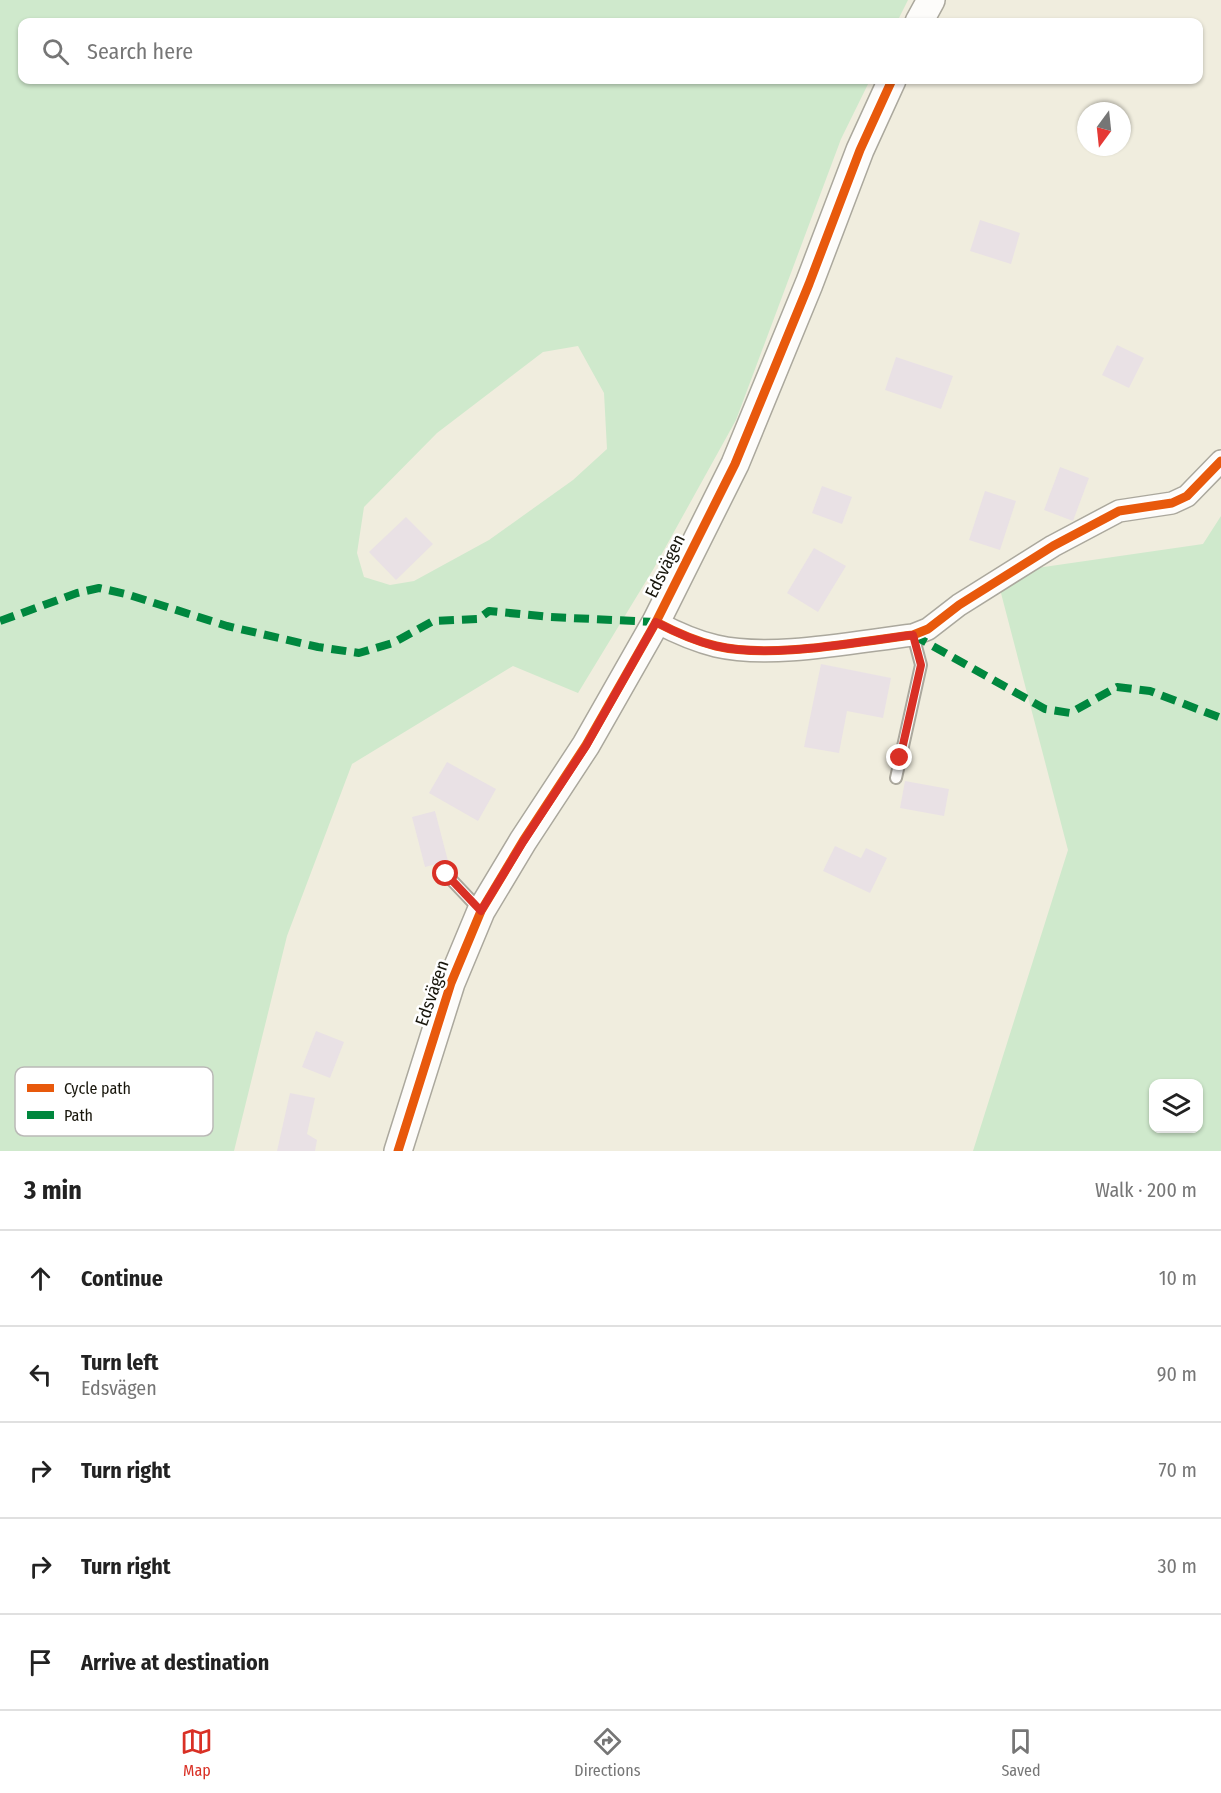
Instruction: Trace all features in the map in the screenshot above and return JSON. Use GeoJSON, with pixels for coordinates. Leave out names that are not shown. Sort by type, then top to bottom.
{"type":"FeatureCollection","features":[{"type":"Feature","properties":{"kind":"street"},"geometry":{"type":"LineString","coordinates":[[921,18],[931,0]]}},
{"type":"Feature","properties":{"kind":"street","name":"Edsvägen"},"geometry":{"type":"LineString","coordinates":[[398,1151],[451,983],[481,911],[586,746],[656,622],[735,464],[809,284],[860,150],[890,84]]}},
{"type":"Feature","properties":{"kind":"street"},"geometry":{"type":"LineString","coordinates":[[656,622],[689,638],[717,646],[755,651],[913,635],[928,628],[959,605],[1044,551],[1119,511],[1172,503],[1187,496],[1221,461]]}},
{"type":"Feature","properties":{"kind":"lane"},"geometry":{"type":"LineString","coordinates":[[896,778],[921,665],[913,635]]}},
{"type":"Feature","properties":{"kind":"lane"},"geometry":{"type":"LineString","coordinates":[[446,874],[481,911]]}},
{"type":"Feature","properties":{"kind":"green space"},"geometry":{"type":"Polygon","coordinates":[[[0,0],[908,0],[899,18],[18,18],[18,84],[868,84],[841,139],[736,420],[654,568],[578,693],[513,666],[352,764],[287,936],[234,1151],[0,1151],[0,0]],[[578,346],[543,352],[437,433],[364,507],[357,553],[364,577],[390,585],[414,581],[489,540],[573,480],[607,449],[604,393],[578,346]]]}},
{"type":"Feature","properties":{"kind":"green space"},"geometry":{"type":"Polygon","coordinates":[[[1221,516],[1221,1151],[973,1151],[1068,850],[996,574],[1203,544],[1221,516]]]}},
{"type":"Feature","properties":{"kind":"building"},"geometry":{"type":"Polygon","coordinates":[[[980,220],[1020,233],[1011,264],[970,251],[980,220]]]}},
{"type":"Feature","properties":{"kind":"building"},"geometry":{"type":"Polygon","coordinates":[[[1117,345],[1144,358],[1129,388],[1102,375],[1117,345]]]}},
{"type":"Feature","properties":{"kind":"building"},"geometry":{"type":"Polygon","coordinates":[[[896,357],[953,376],[941,409],[885,390],[896,357]]]}},
{"type":"Feature","properties":{"kind":"building"},"geometry":{"type":"Polygon","coordinates":[[[1060,467],[1089,478],[1073,521],[1044,510],[1060,467]]]}},
{"type":"Feature","properties":{"kind":"building"},"geometry":{"type":"Polygon","coordinates":[[[822,486],[852,497],[842,524],[812,513],[822,486]]]}},
{"type":"Feature","properties":{"kind":"building"},"geometry":{"type":"Polygon","coordinates":[[[985,491],[1016,501],[1000,550],[969,540],[985,491]]]}},
{"type":"Feature","properties":{"kind":"building"},"geometry":{"type":"Polygon","coordinates":[[[406,517],[433,544],[396,580],[369,552],[406,517]]]}},
{"type":"Feature","properties":{"kind":"building"},"geometry":{"type":"Polygon","coordinates":[[[814,548],[846,566],[818,612],[787,593],[814,548]]]}},
{"type":"Feature","properties":{"kind":"building"},"geometry":{"type":"Polygon","coordinates":[[[821,664],[891,678],[883,718],[847,711],[839,753],[804,747],[821,664]]]}},
{"type":"Feature","properties":{"kind":"building"},"geometry":{"type":"Polygon","coordinates":[[[447,762],[496,789],[478,821],[429,793],[447,762]]]}},
{"type":"Feature","properties":{"kind":"building"},"geometry":{"type":"Polygon","coordinates":[[[905,781],[949,789],[944,816],[900,808],[905,781]]]}},
{"type":"Feature","properties":{"kind":"building"},"geometry":{"type":"Polygon","coordinates":[[[435,811],[448,861],[425,867],[412,817],[435,811]]]}},
{"type":"Feature","properties":{"kind":"building"},"geometry":{"type":"Polygon","coordinates":[[[835,846],[861,858],[866,848],[887,858],[870,893],[823,871],[835,846]]]}},
{"type":"Feature","properties":{"kind":"building"},"geometry":{"type":"Polygon","coordinates":[[[316,1031],[344,1042],[330,1078],[302,1067],[316,1031]]]}},
{"type":"Feature","properties":{"kind":"building"},"geometry":{"type":"Polygon","coordinates":[[[290,1093],[315,1098],[307,1134],[317,1140],[315,1151],[277,1151],[290,1093]]]}},
{"type":"Feature","properties":{"kind":"marked path"},"geometry":{"type":"LineString","coordinates":[[0,621],[77,593],[99,588],[126,594],[227,626],[318,647],[359,653],[393,643],[433,621],[478,619],[489,611],[550,617],[656,622]]}},
{"type":"Feature","properties":{"kind":"marked path"},"geometry":{"type":"LineString","coordinates":[[913,635],[1045,709],[1070,713],[1117,687],[1150,691],[1221,718]]}},
{"type":"Feature","properties":{"kind":"cycle path"},"geometry":{"type":"LineString","coordinates":[[398,1151],[451,983],[481,911],[523,841],[586,745],[656,622],[735,464],[809,284],[860,150],[890,84]]}},
{"type":"Feature","properties":{"kind":"cycle path"},"geometry":{"type":"LineString","coordinates":[[656,622],[700,642],[738,650],[813,648],[913,635],[928,629],[959,605],[1053,546],[1119,511],[1172,503],[1187,496],[1221,461]]}},
{"type":"Feature","properties":{"kind":"route"},"geometry":{"type":"LineString","coordinates":[[446,874],[481,911],[586,746],[656,622],[689,638],[717,646],[755,651],[913,635],[921,665],[900,758]]}}]}
